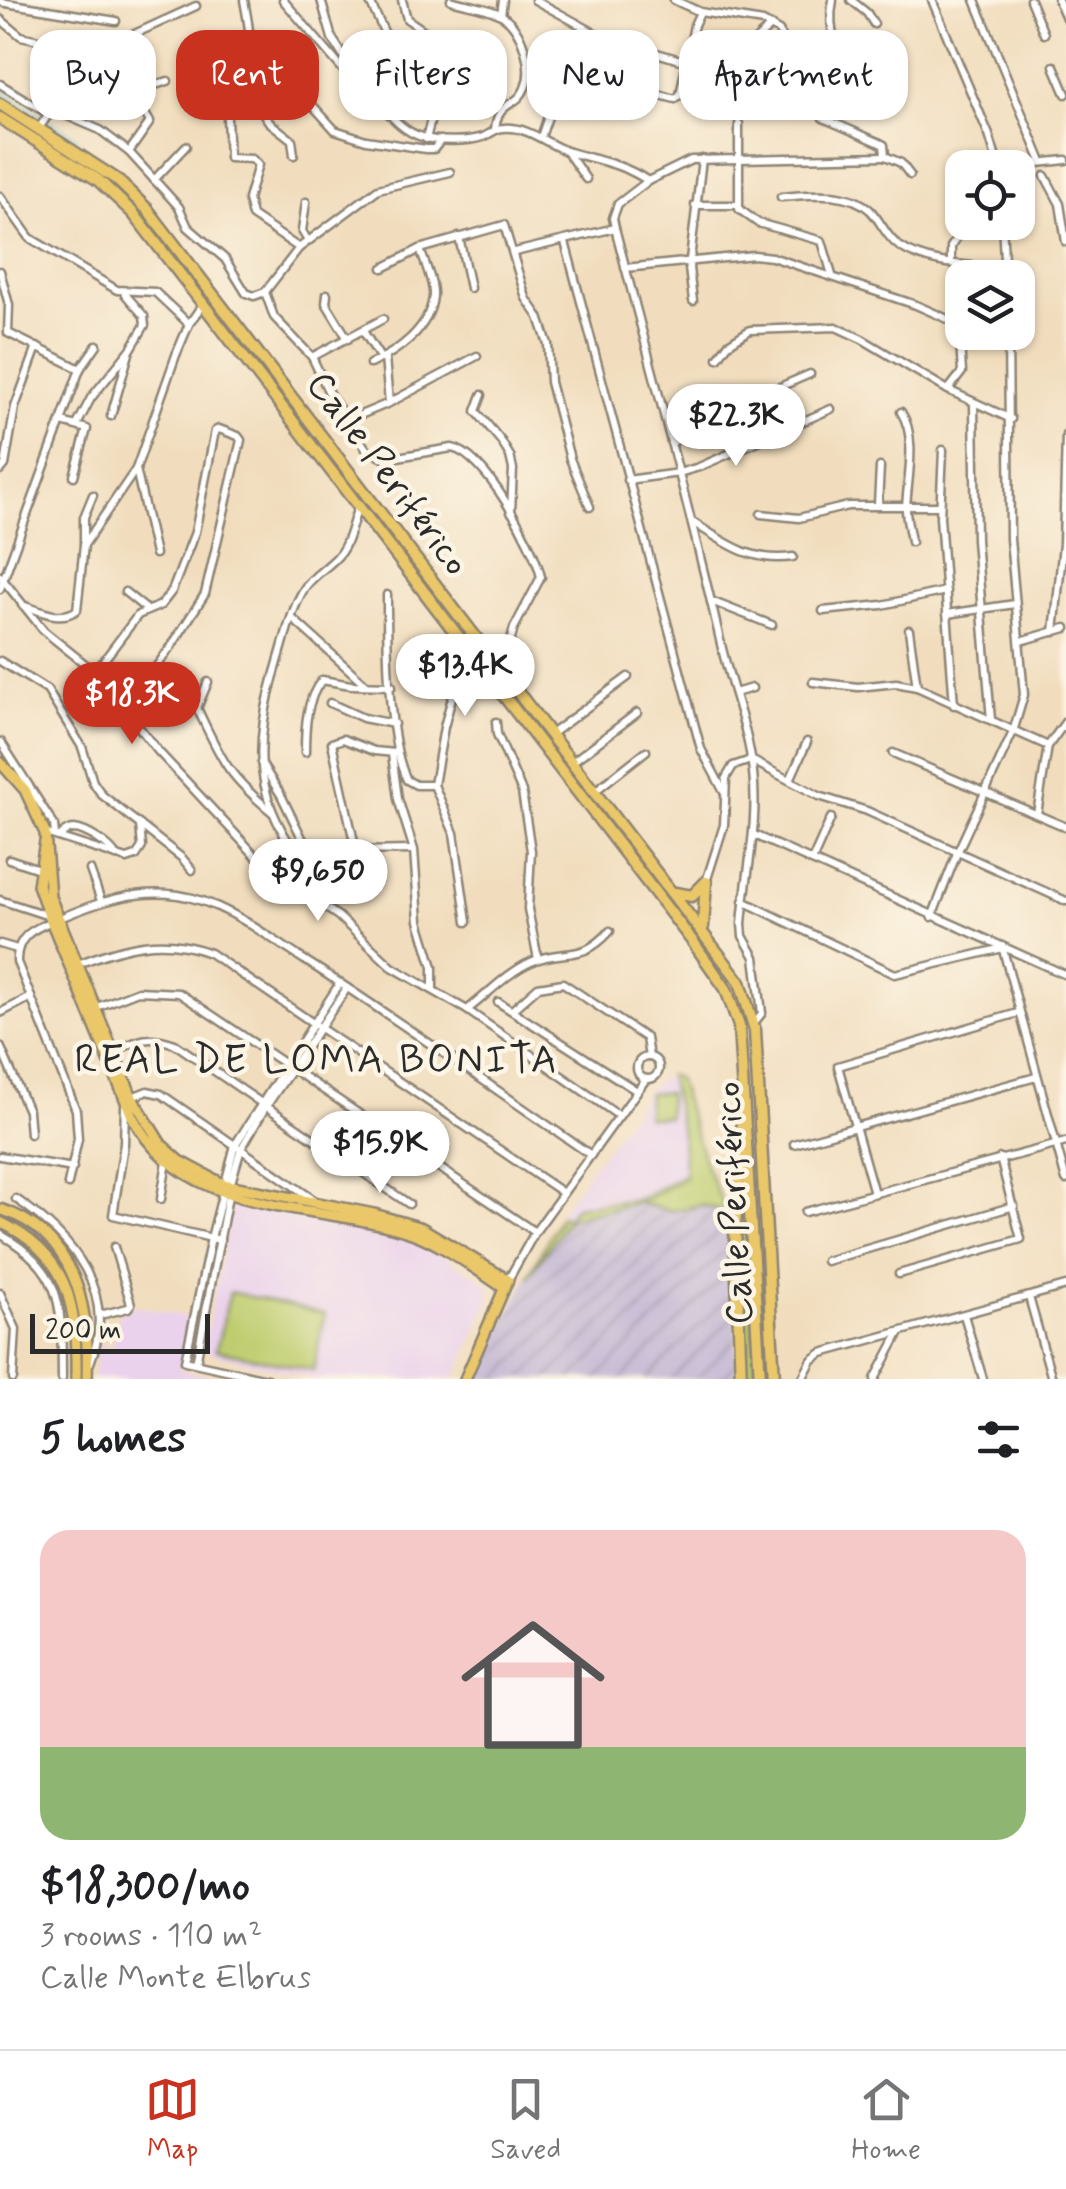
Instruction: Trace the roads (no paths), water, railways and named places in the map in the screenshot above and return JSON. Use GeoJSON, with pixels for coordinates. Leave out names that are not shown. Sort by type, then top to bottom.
{"type":"FeatureCollection","features":[{"type":"Feature","properties":{"kind":"highway","name":"Calle Periférico"},"geometry":{"type":"LineString","coordinates":[[0,104],[45,121],[148,210],[740,982],[754,1024],[774,1379]]}},
{"type":"Feature","properties":{"kind":"highway","name":"Calle Periférico"},"geometry":{"type":"LineString","coordinates":[[0,118],[110,190],[133,213],[726,989],[739,1026],[746,1096],[760,1379]]}},
{"type":"Feature","properties":{"kind":"highway"},"geometry":{"type":"LineString","coordinates":[[535,716],[555,731],[619,814],[620,826]]}},
{"type":"Feature","properties":{"kind":"highway"},"geometry":{"type":"LineString","coordinates":[[674,893],[692,896],[706,882]]}},
{"type":"Feature","properties":{"kind":"highway"},"geometry":{"type":"LineString","coordinates":[[704,933],[701,917],[706,882]]}},
{"type":"Feature","properties":{"kind":"highway"},"geometry":{"type":"LineString","coordinates":[[741,1379],[736,1228],[746,1096]]}},
{"type":"Feature","properties":{"kind":"main road"},"geometry":{"type":"LineString","coordinates":[[0,762],[25,790],[51,836],[47,888],[52,919]]}},
{"type":"Feature","properties":{"kind":"main road"},"geometry":{"type":"LineString","coordinates":[[51,836],[39,869],[39,890],[142,1134],[168,1161],[192,1178],[226,1189],[409,1232],[506,1284]]}},
{"type":"Feature","properties":{"kind":"main road"},"geometry":{"type":"LineString","coordinates":[[129,1099],[161,1144],[226,1189],[320,1204],[422,1228],[506,1284]]}},
{"type":"Feature","properties":{"kind":"main road"},"geometry":{"type":"LineString","coordinates":[[0,1210],[21,1218],[44,1236],[66,1262],[86,1314],[87,1374]]}},
{"type":"Feature","properties":{"kind":"main road"},"geometry":{"type":"LineString","coordinates":[[0,1222],[36,1244],[60,1274],[74,1314],[76,1379]]}},
{"type":"Feature","properties":{"kind":"main road"},"geometry":{"type":"LineString","coordinates":[[465,1379],[506,1284]]}},
{"type":"Feature","properties":{"kind":"street"},"geometry":{"type":"LineString","coordinates":[[244,0],[250,36],[246,55],[224,78],[232,88],[249,94],[269,122],[292,140],[294,155]]}},
{"type":"Feature","properties":{"kind":"street"},"geometry":{"type":"LineString","coordinates":[[283,0],[339,67]]}},
{"type":"Feature","properties":{"kind":"street"},"geometry":{"type":"LineString","coordinates":[[320,0],[339,49]]}},
{"type":"Feature","properties":{"kind":"street"},"geometry":{"type":"LineString","coordinates":[[369,0],[383,30]]}},
{"type":"Feature","properties":{"kind":"street"},"geometry":{"type":"LineString","coordinates":[[402,0],[407,19],[423,30]]}},
{"type":"Feature","properties":{"kind":"street"},"geometry":{"type":"LineString","coordinates":[[450,0],[501,15],[525,50],[529,68],[526,88],[500,109],[495,130]]}},
{"type":"Feature","properties":{"kind":"street"},"geometry":{"type":"LineString","coordinates":[[501,15],[503,0]]}},
{"type":"Feature","properties":{"kind":"street"},"geometry":{"type":"LineString","coordinates":[[535,0],[588,30]]}},
{"type":"Feature","properties":{"kind":"street"},"geometry":{"type":"LineString","coordinates":[[546,0],[552,10]]}},
{"type":"Feature","properties":{"kind":"street"},"geometry":{"type":"LineString","coordinates":[[674,0],[700,12],[771,26],[784,38],[823,118],[878,142],[886,150],[885,156]]}},
{"type":"Feature","properties":{"kind":"street"},"geometry":{"type":"LineString","coordinates":[[833,0],[833,30]]}},
{"type":"Feature","properties":{"kind":"street"},"geometry":{"type":"LineString","coordinates":[[851,0],[874,24]]}},
{"type":"Feature","properties":{"kind":"street"},"geometry":{"type":"LineString","coordinates":[[932,0],[994,150]]}},
{"type":"Feature","properties":{"kind":"street"},"geometry":{"type":"LineString","coordinates":[[975,0],[1042,162]]}},
{"type":"Feature","properties":{"kind":"street"},"geometry":{"type":"LineString","coordinates":[[1030,0],[1044,34]]}},
{"type":"Feature","properties":{"kind":"street"},"geometry":{"type":"LineString","coordinates":[[1058,0],[1066,18]]}},
{"type":"Feature","properties":{"kind":"street"},"geometry":{"type":"LineString","coordinates":[[0,2],[116,21]]}},
{"type":"Feature","properties":{"kind":"street"},"geometry":{"type":"LineString","coordinates":[[143,30],[196,6]]}},
{"type":"Feature","properties":{"kind":"street"},"geometry":{"type":"LineString","coordinates":[[693,30],[700,12]]}},
{"type":"Feature","properties":{"kind":"street"},"geometry":{"type":"LineString","coordinates":[[0,19],[20,36],[30,38]]}},
{"type":"Feature","properties":{"kind":"street"},"geometry":{"type":"LineString","coordinates":[[767,30],[771,26]]}},
{"type":"Feature","properties":{"kind":"street"},"geometry":{"type":"LineString","coordinates":[[1054,66],[1066,94]]}},
{"type":"Feature","properties":{"kind":"street"},"geometry":{"type":"LineString","coordinates":[[130,152],[150,122],[137,100],[152,86],[168,81]]}},
{"type":"Feature","properties":{"kind":"street"},"geometry":{"type":"LineString","coordinates":[[0,84],[45,121]]}},
{"type":"Feature","properties":{"kind":"street"},"geometry":{"type":"LineString","coordinates":[[319,112],[335,130],[366,140],[434,149],[442,139]]}},
{"type":"Feature","properties":{"kind":"street"},"geometry":{"type":"LineString","coordinates":[[75,120],[100,130],[130,152],[179,207],[188,227],[225,259],[246,294],[254,296],[265,292],[298,248],[378,190],[450,172]]}},
{"type":"Feature","properties":{"kind":"street"},"geometry":{"type":"LineString","coordinates":[[227,120],[229,158],[252,159],[258,166],[248,198],[252,216],[298,248]]}},
{"type":"Feature","properties":{"kind":"street"},"geometry":{"type":"LineString","coordinates":[[396,120],[426,139],[484,136],[510,128],[541,137],[566,151],[621,167],[648,181]]}},
{"type":"Feature","properties":{"kind":"street"},"geometry":{"type":"LineString","coordinates":[[426,139],[431,120]]}},
{"type":"Feature","properties":{"kind":"street"},"geometry":{"type":"LineString","coordinates":[[541,137],[547,120]]}},
{"type":"Feature","properties":{"kind":"street"},"geometry":{"type":"LineString","coordinates":[[736,205],[739,124]]}},
{"type":"Feature","properties":{"kind":"street"},"geometry":{"type":"LineString","coordinates":[[154,180],[186,146]]}},
{"type":"Feature","properties":{"kind":"street"},"geometry":{"type":"LineString","coordinates":[[566,151],[586,179]]}},
{"type":"Feature","properties":{"kind":"street"},"geometry":{"type":"LineString","coordinates":[[754,1024],[762,1013],[755,956],[742,930],[754,835],[751,760],[614,212],[618,204],[648,181],[680,164],[702,158],[885,156],[901,163],[910,175]]}},
{"type":"Feature","properties":{"kind":"street"},"geometry":{"type":"LineString","coordinates":[[694,301],[689,262],[702,158]]}},
{"type":"Feature","properties":{"kind":"street"},"geometry":{"type":"LineString","coordinates":[[1035,163],[1066,160]]}},
{"type":"Feature","properties":{"kind":"street"},"geometry":{"type":"LineString","coordinates":[[1045,176],[1060,204],[1066,242]]}},
{"type":"Feature","properties":{"kind":"street"},"geometry":{"type":"LineString","coordinates":[[0,196],[30,238],[124,293],[145,321],[131,348],[111,416]]}},
{"type":"Feature","properties":{"kind":"street"},"geometry":{"type":"LineString","coordinates":[[780,197],[845,196],[870,210],[898,245],[929,259],[945,261]]}},
{"type":"Feature","properties":{"kind":"street"},"geometry":{"type":"LineString","coordinates":[[306,202],[302,232],[308,241]]}},
{"type":"Feature","properties":{"kind":"street"},"geometry":{"type":"LineString","coordinates":[[695,205],[736,205],[758,223],[822,241],[832,276]]}},
{"type":"Feature","properties":{"kind":"street"},"geometry":{"type":"LineString","coordinates":[[383,268],[420,249],[502,224],[526,298],[539,317],[548,344],[548,375],[580,490],[590,507]]}},
{"type":"Feature","properties":{"kind":"street"},"geometry":{"type":"LineString","coordinates":[[514,252],[615,228]]}},
{"type":"Feature","properties":{"kind":"street"},"geometry":{"type":"LineString","coordinates":[[459,237],[470,288]]}},
{"type":"Feature","properties":{"kind":"street"},"geometry":{"type":"LineString","coordinates":[[565,242],[702,748],[724,792]]}},
{"type":"Feature","properties":{"kind":"street"},"geometry":{"type":"LineString","coordinates":[[370,364],[408,342],[433,296],[420,249]]}},
{"type":"Feature","properties":{"kind":"street"},"geometry":{"type":"LineString","coordinates":[[625,268],[761,255],[916,305],[956,324],[962,372],[948,390]]}},
{"type":"Feature","properties":{"kind":"street"},"geometry":{"type":"LineString","coordinates":[[0,271],[9,304],[8,333],[80,369]]}},
{"type":"Feature","properties":{"kind":"street"},"geometry":{"type":"LineString","coordinates":[[124,293],[151,290],[189,324]]}},
{"type":"Feature","properties":{"kind":"street"},"geometry":{"type":"LineString","coordinates":[[265,292],[278,323],[312,357],[346,421],[366,449],[384,459],[452,448],[463,450],[482,469],[511,514],[537,559],[541,577],[514,628],[502,672]]}},
{"type":"Feature","properties":{"kind":"street"},"geometry":{"type":"LineString","coordinates":[[326,294],[326,303],[348,340]]}},
{"type":"Feature","properties":{"kind":"street"},"geometry":{"type":"LineString","coordinates":[[84,546],[136,469],[165,382],[189,324],[202,304]]}},
{"type":"Feature","properties":{"kind":"street"},"geometry":{"type":"LineString","coordinates":[[312,357],[383,318]]}},
{"type":"Feature","properties":{"kind":"street"},"geometry":{"type":"LineString","coordinates":[[718,358],[739,334],[750,330],[836,328],[974,404],[1011,420]]}},
{"type":"Feature","properties":{"kind":"street"},"geometry":{"type":"LineString","coordinates":[[363,331],[383,358],[389,403]]}},
{"type":"Feature","properties":{"kind":"street"},"geometry":{"type":"LineString","coordinates":[[96,345],[80,369],[1,582],[44,630],[95,672],[157,750],[268,869],[338,916],[392,968],[467,1010],[620,1116]]}},
{"type":"Feature","properties":{"kind":"street"},"geometry":{"type":"LineString","coordinates":[[0,471],[5,466],[15,407],[38,347]]}},
{"type":"Feature","properties":{"kind":"street"},"geometry":{"type":"LineString","coordinates":[[78,424],[91,398],[131,348]]}},
{"type":"Feature","properties":{"kind":"street"},"geometry":{"type":"LineString","coordinates":[[932,917],[1013,732],[1024,695],[1010,539],[1009,350]]}},
{"type":"Feature","properties":{"kind":"street"},"geometry":{"type":"LineString","coordinates":[[346,421],[477,356]]}},
{"type":"Feature","properties":{"kind":"street"},"geometry":{"type":"LineString","coordinates":[[670,443],[810,374]]}},
{"type":"Feature","properties":{"kind":"street"},"geometry":{"type":"LineString","coordinates":[[482,394],[476,412],[502,441],[513,469],[511,514]]}},
{"type":"Feature","properties":{"kind":"street"},"geometry":{"type":"LineString","coordinates":[[974,404],[976,540],[991,720]]}},
{"type":"Feature","properties":{"kind":"street"},"geometry":{"type":"LineString","coordinates":[[627,480],[679,473],[830,409]]}},
{"type":"Feature","properties":{"kind":"street"},"geometry":{"type":"LineString","coordinates":[[902,412],[908,426],[910,494],[906,508],[911,542]]}},
{"type":"Feature","properties":{"kind":"street"},"geometry":{"type":"LineString","coordinates":[[62,422],[87,429],[74,476]]}},
{"type":"Feature","properties":{"kind":"street"},"geometry":{"type":"LineString","coordinates":[[95,672],[138,615],[164,602],[182,569],[198,516],[214,432],[218,429],[240,437],[218,551],[204,594],[171,647],[124,708]]}},
{"type":"Feature","properties":{"kind":"street"},"geometry":{"type":"LineString","coordinates":[[1054,632],[1063,544],[1066,436]]}},
{"type":"Feature","properties":{"kind":"street"},"geometry":{"type":"LineString","coordinates":[[943,450],[940,506],[954,705]]}},
{"type":"Feature","properties":{"kind":"street"},"geometry":{"type":"LineString","coordinates":[[878,504],[880,467]]}},
{"type":"Feature","properties":{"kind":"street"},"geometry":{"type":"LineString","coordinates":[[136,469],[155,554]]}},
{"type":"Feature","properties":{"kind":"street"},"geometry":{"type":"LineString","coordinates":[[21,604],[65,617],[77,610],[84,517],[93,494]]}},
{"type":"Feature","properties":{"kind":"street"},"geometry":{"type":"LineString","coordinates":[[761,514],[799,518],[834,508],[878,504],[906,508],[940,506]]}},
{"type":"Feature","properties":{"kind":"street"},"geometry":{"type":"LineString","coordinates":[[310,872],[290,847],[274,814],[260,762],[265,708],[292,618],[306,586],[342,551],[358,505]]}},
{"type":"Feature","properties":{"kind":"street"},"geometry":{"type":"LineString","coordinates":[[693,522],[736,550],[759,558],[793,557]]}},
{"type":"Feature","properties":{"kind":"street"},"geometry":{"type":"LineString","coordinates":[[823,611],[946,591]]}},
{"type":"Feature","properties":{"kind":"street"},"geometry":{"type":"LineString","coordinates":[[125,592],[146,610]]}},
{"type":"Feature","properties":{"kind":"street"},"geometry":{"type":"LineString","coordinates":[[387,595],[398,799],[414,850],[419,921],[433,967],[433,988]]}},
{"type":"Feature","properties":{"kind":"street"},"geometry":{"type":"LineString","coordinates":[[711,601],[772,625]]}},
{"type":"Feature","properties":{"kind":"street"},"geometry":{"type":"LineString","coordinates":[[948,614],[1015,604]]}},
{"type":"Feature","properties":{"kind":"street"},"geometry":{"type":"LineString","coordinates":[[292,618],[366,685]]}},
{"type":"Feature","properties":{"kind":"street"},"geometry":{"type":"LineString","coordinates":[[1021,641],[1065,629]]}},
{"type":"Feature","properties":{"kind":"street"},"geometry":{"type":"LineString","coordinates":[[909,630],[917,687]]}},
{"type":"Feature","properties":{"kind":"street"},"geometry":{"type":"LineString","coordinates":[[466,646],[444,727],[434,785],[454,833],[467,922]]}},
{"type":"Feature","properties":{"kind":"street"},"geometry":{"type":"LineString","coordinates":[[0,661],[47,690],[82,747],[98,790],[192,870]]}},
{"type":"Feature","properties":{"kind":"street"},"geometry":{"type":"LineString","coordinates":[[555,731],[628,677]]}},
{"type":"Feature","properties":{"kind":"street"},"geometry":{"type":"LineString","coordinates":[[305,752],[308,711],[319,682],[324,679],[392,686]]}},
{"type":"Feature","properties":{"kind":"street"},"geometry":{"type":"LineString","coordinates":[[208,682],[197,708],[221,760],[239,784],[274,814]]}},
{"type":"Feature","properties":{"kind":"street"},"geometry":{"type":"LineString","coordinates":[[813,682],[917,687],[1048,746]]}},
{"type":"Feature","properties":{"kind":"street"},"geometry":{"type":"LineString","coordinates":[[734,692],[752,688]]}},
{"type":"Feature","properties":{"kind":"street"},"geometry":{"type":"LineString","coordinates":[[330,702],[363,718],[394,724]]}},
{"type":"Feature","properties":{"kind":"street"},"geometry":{"type":"LineString","coordinates":[[576,760],[638,713]]}},
{"type":"Feature","properties":{"kind":"street"},"geometry":{"type":"LineString","coordinates":[[1037,814],[1048,746],[1066,721]]}},
{"type":"Feature","properties":{"kind":"street"},"geometry":{"type":"LineString","coordinates":[[496,722],[497,734],[522,792],[531,851],[528,909],[538,959]]}},
{"type":"Feature","properties":{"kind":"street"},"geometry":{"type":"LineString","coordinates":[[356,852],[332,744],[343,739],[374,751],[394,753]]}},
{"type":"Feature","properties":{"kind":"street"},"geometry":{"type":"LineString","coordinates":[[1,742],[54,825],[51,836],[116,857],[132,858],[139,853],[143,836],[139,824]]}},
{"type":"Feature","properties":{"kind":"street"},"geometry":{"type":"LineString","coordinates":[[790,780],[806,742]]}},
{"type":"Feature","properties":{"kind":"street"},"geometry":{"type":"LineString","coordinates":[[598,788],[646,751]]}},
{"type":"Feature","properties":{"kind":"street"},"geometry":{"type":"LineString","coordinates":[[394,753],[407,780],[416,785],[434,785]]}},
{"type":"Feature","properties":{"kind":"street"},"geometry":{"type":"LineString","coordinates":[[893,754],[1066,826]]}},
{"type":"Feature","properties":{"kind":"street"},"geometry":{"type":"LineString","coordinates":[[706,882],[724,825],[728,772],[751,760],[819,796],[867,811],[1066,901]]}},
{"type":"Feature","properties":{"kind":"street"},"geometry":{"type":"LineString","coordinates":[[260,762],[302,840]]}},
{"type":"Feature","properties":{"kind":"street"},"geometry":{"type":"LineString","coordinates":[[812,861],[831,818]]}},
{"type":"Feature","properties":{"kind":"street"},"geometry":{"type":"LineString","coordinates":[[754,835],[1066,976]]}},
{"type":"Feature","properties":{"kind":"street"},"geometry":{"type":"LineString","coordinates":[[268,869],[335,871],[356,852],[414,850]]}},
{"type":"Feature","properties":{"kind":"street"},"geometry":{"type":"LineString","coordinates":[[9,860],[39,869]]}},
{"type":"Feature","properties":{"kind":"street"},"geometry":{"type":"LineString","coordinates":[[90,870],[101,901]]}},
{"type":"Feature","properties":{"kind":"street"},"geometry":{"type":"LineString","coordinates":[[68,1184],[78,1139],[76,1110],[17,962],[17,948],[26,934],[52,919],[101,901],[140,894],[211,904],[343,985],[591,1154]]}},
{"type":"Feature","properties":{"kind":"street"},"geometry":{"type":"LineString","coordinates":[[0,900],[52,919]]}},
{"type":"Feature","properties":{"kind":"street"},"geometry":{"type":"LineString","coordinates":[[744,901],[895,974],[1002,946]]}},
{"type":"Feature","properties":{"kind":"street"},"geometry":{"type":"LineString","coordinates":[[467,1010],[524,966],[538,959],[592,949],[610,931]]}},
{"type":"Feature","properties":{"kind":"street"},"geometry":{"type":"LineString","coordinates":[[0,944],[17,948]]}},
{"type":"Feature","properties":{"kind":"street"},"geometry":{"type":"LineString","coordinates":[[73,966],[136,944],[188,946],[210,953],[563,1193]]}},
{"type":"Feature","properties":{"kind":"street"},"geometry":{"type":"LineString","coordinates":[[1002,946],[1066,1180]]}},
{"type":"Feature","properties":{"kind":"street"},"geometry":{"type":"LineString","coordinates":[[506,1284],[535,1232],[646,1080],[659,1070],[658,1063],[649,1057],[646,1038],[568,984],[538,987],[512,1010]]}},
{"type":"Feature","properties":{"kind":"street"},"geometry":{"type":"LineString","coordinates":[[266,1379],[185,1361],[238,1147],[343,985]]}},
{"type":"Feature","properties":{"kind":"street"},"geometry":{"type":"LineString","coordinates":[[91,1010],[138,991],[178,994],[535,1232]]}},
{"type":"Feature","properties":{"kind":"street"},"geometry":{"type":"LineString","coordinates":[[0,1013],[31,997]]}},
{"type":"Feature","properties":{"kind":"street"},"geometry":{"type":"LineString","coordinates":[[498,1002],[638,1092]]}},
{"type":"Feature","properties":{"kind":"street"},"geometry":{"type":"LineString","coordinates":[[874,1193],[838,1066],[1018,1013]]}},
{"type":"Feature","properties":{"kind":"street"},"geometry":{"type":"LineString","coordinates":[[109,1054],[140,1040],[157,1038],[175,1044],[409,1204]]}},
{"type":"Feature","properties":{"kind":"street"},"geometry":{"type":"LineString","coordinates":[[0,1046],[30,1118],[30,1134]]}},
{"type":"Feature","properties":{"kind":"street"},"geometry":{"type":"LineString","coordinates":[[646,1080],[637,1069],[642,1059],[649,1057]]}},
{"type":"Feature","properties":{"kind":"street"},"geometry":{"type":"LineString","coordinates":[[794,1144],[1036,1077]]}},
{"type":"Feature","properties":{"kind":"street"},"geometry":{"type":"LineString","coordinates":[[215,1239],[113,1215],[129,1099],[147,1091],[161,1094],[320,1204]]}},
{"type":"Feature","properties":{"kind":"street"},"geometry":{"type":"LineString","coordinates":[[124,1144],[133,1135],[142,1134]]}},
{"type":"Feature","properties":{"kind":"street"},"geometry":{"type":"LineString","coordinates":[[805,1212],[1066,1142]]}},
{"type":"Feature","properties":{"kind":"street"},"geometry":{"type":"LineString","coordinates":[[0,1156],[73,1168]]}},
{"type":"Feature","properties":{"kind":"street"},"geometry":{"type":"LineString","coordinates":[[898,1274],[1022,1237],[1000,1158]]}},
{"type":"Feature","properties":{"kind":"street"},"geometry":{"type":"LineString","coordinates":[[161,1199],[168,1161]]}},
{"type":"Feature","properties":{"kind":"street"},"geometry":{"type":"LineString","coordinates":[[16,1199],[45,1219],[75,1252],[87,1272],[100,1314],[99,1341],[87,1374]]}},
{"type":"Feature","properties":{"kind":"street"},"geometry":{"type":"LineString","coordinates":[[826,1261],[1014,1206]]}},
{"type":"Feature","properties":{"kind":"street"},"geometry":{"type":"LineString","coordinates":[[0,1234],[29,1251],[50,1279],[61,1311],[62,1379]]}},
{"type":"Feature","properties":{"kind":"street"},"geometry":{"type":"LineString","coordinates":[[100,1314],[131,1304],[114,1247]]}},
{"type":"Feature","properties":{"kind":"street"},"geometry":{"type":"LineString","coordinates":[[802,1379],[816,1356],[1066,1286]]}},
{"type":"Feature","properties":{"kind":"street"},"geometry":{"type":"LineString","coordinates":[[0,1293],[16,1330],[13,1379]]}},
{"type":"Feature","properties":{"kind":"street"},"geometry":{"type":"LineString","coordinates":[[1029,1297],[1052,1379]]}},
{"type":"Feature","properties":{"kind":"street"},"geometry":{"type":"LineString","coordinates":[[964,1314],[982,1379]]}},
{"type":"Feature","properties":{"kind":"street"},"geometry":{"type":"LineString","coordinates":[[875,1379],[900,1332]]}},
{"type":"Feature","properties":{"kind":"waterway"},"geometry":{"type":"LineString","coordinates":[[0,90],[77,138]]}},
{"type":"Feature","properties":{"kind":"district","name":"REAL DE LOMA BONITA"},"geometry":{"type":"Point","coordinates":[317,1061]}}]}
